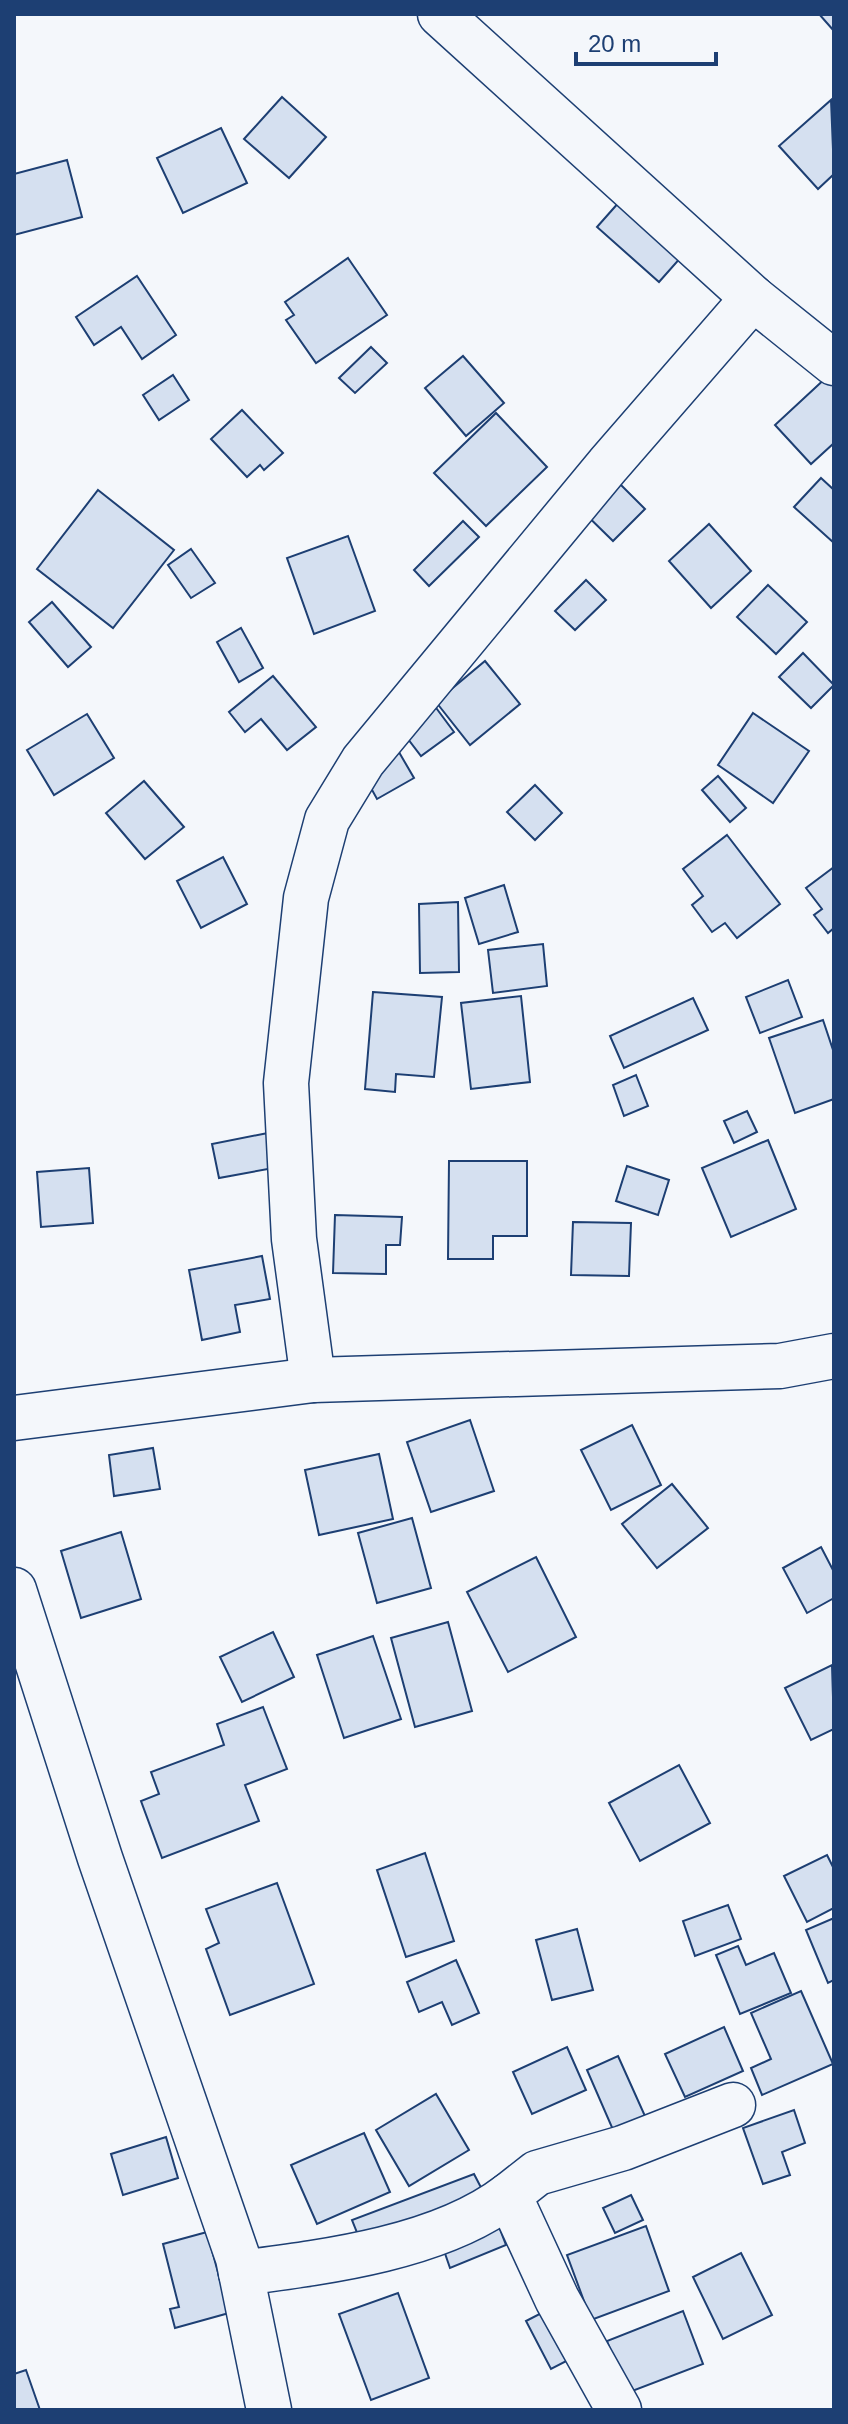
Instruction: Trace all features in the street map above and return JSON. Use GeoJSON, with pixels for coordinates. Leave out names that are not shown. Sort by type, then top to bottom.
{"type":"FeatureCollection","features":[{"type":"Feature","properties":{"kind":"street"},"geometry":{"type":"LineString","coordinates":[[440,14],[753,298],[834,363]]}},
{"type":"Feature","properties":{"kind":"street"},"geometry":{"type":"LineString","coordinates":[[313,1380],[294,1239],[286,1083],[306,898],[327,820],[372,749],[608,465],[753,298]]}},
{"type":"Feature","properties":{"kind":"street"},"geometry":{"type":"LineString","coordinates":[[14,1418],[313,1380],[780,1366],[834,1356]]}},
{"type":"Feature","properties":{"kind":"street"},"geometry":{"type":"LineString","coordinates":[[14,1590],[241,2273],[269,2410]]}},
{"type":"Feature","properties":{"kind":"street"},"geometry":{"type":"LineString","coordinates":[[241,2273],[372,2253],[472,2216],[509,2195],[537,2173],[623,2148],[733,2105]]}},
{"type":"Feature","properties":{"kind":"street"},"geometry":{"type":"LineString","coordinates":[[509,2195],[557,2299],[619,2410]]}},
{"type":"Feature","properties":{"kind":"building"},"geometry":{"type":"Polygon","coordinates":[[[819,14],[834,14],[834,31],[819,14]]]}},
{"type":"Feature","properties":{"kind":"building"},"geometry":{"type":"Polygon","coordinates":[[[282,97],[326,137],[289,178],[244,139],[282,97]]]}},
{"type":"Feature","properties":{"kind":"building"},"geometry":{"type":"Polygon","coordinates":[[[831,100],[834,174],[818,189],[779,146],[831,100]]]}},
{"type":"Feature","properties":{"kind":"building"},"geometry":{"type":"Polygon","coordinates":[[[221,128],[247,183],[183,213],[157,158],[221,128]]]}},
{"type":"Feature","properties":{"kind":"building"},"geometry":{"type":"Polygon","coordinates":[[[67,160],[82,217],[14,235],[14,174],[67,160]]]}},
{"type":"Feature","properties":{"kind":"building"},"geometry":{"type":"Polygon","coordinates":[[[628,192],[690,247],[659,282],[597,227],[628,192]]]}},
{"type":"Feature","properties":{"kind":"building"},"geometry":{"type":"Polygon","coordinates":[[[348,258],[387,315],[316,363],[286,320],[294,315],[285,302],[348,258]]]}},
{"type":"Feature","properties":{"kind":"building"},"geometry":{"type":"Polygon","coordinates":[[[137,276],[176,335],[142,359],[121,327],[94,345],[76,317],[137,276]]]}},
{"type":"Feature","properties":{"kind":"building"},"geometry":{"type":"Polygon","coordinates":[[[371,347],[387,363],[355,393],[339,378],[371,347]]]}},
{"type":"Feature","properties":{"kind":"building"},"geometry":{"type":"Polygon","coordinates":[[[463,356],[504,403],[466,436],[425,388],[463,356]]]}},
{"type":"Feature","properties":{"kind":"building"},"geometry":{"type":"Polygon","coordinates":[[[173,375],[189,400],[159,420],[143,395],[173,375]]]}},
{"type":"Feature","properties":{"kind":"building"},"geometry":{"type":"Polygon","coordinates":[[[829,375],[834,381],[834,443],[811,464],[775,425],[829,375]]]}},
{"type":"Feature","properties":{"kind":"building"},"geometry":{"type":"Polygon","coordinates":[[[242,410],[283,453],[264,470],[260,465],[247,477],[211,439],[242,410]]]}},
{"type":"Feature","properties":{"kind":"building"},"geometry":{"type":"Polygon","coordinates":[[[496,413],[547,467],[486,526],[434,473],[496,413]]]}},
{"type":"Feature","properties":{"kind":"building"},"geometry":{"type":"Polygon","coordinates":[[[599,463],[645,509],[613,541],[566,495],[599,463]]]}},
{"type":"Feature","properties":{"kind":"building"},"geometry":{"type":"Polygon","coordinates":[[[821,478],[834,490],[834,543],[794,507],[821,478]]]}},
{"type":"Feature","properties":{"kind":"building"},"geometry":{"type":"Polygon","coordinates":[[[98,490],[174,550],[113,628],[37,569],[98,490]]]}},
{"type":"Feature","properties":{"kind":"building"},"geometry":{"type":"Polygon","coordinates":[[[463,521],[479,537],[429,586],[414,570],[463,521]]]}},
{"type":"Feature","properties":{"kind":"building"},"geometry":{"type":"Polygon","coordinates":[[[709,524],[751,571],[711,608],[669,561],[709,524]]]}},
{"type":"Feature","properties":{"kind":"building"},"geometry":{"type":"Polygon","coordinates":[[[348,536],[375,611],[314,634],[287,558],[348,536]]]}},
{"type":"Feature","properties":{"kind":"building"},"geometry":{"type":"Polygon","coordinates":[[[191,549],[215,583],[191,598],[168,565],[191,549]]]}},
{"type":"Feature","properties":{"kind":"building"},"geometry":{"type":"Polygon","coordinates":[[[586,580],[606,600],[575,630],[555,611],[586,580]]]}},
{"type":"Feature","properties":{"kind":"building"},"geometry":{"type":"Polygon","coordinates":[[[768,585],[807,622],[776,654],[737,617],[768,585]]]}},
{"type":"Feature","properties":{"kind":"building"},"geometry":{"type":"Polygon","coordinates":[[[52,602],[91,647],[68,667],[29,622],[52,602]]]}},
{"type":"Feature","properties":{"kind":"building"},"geometry":{"type":"Polygon","coordinates":[[[241,628],[263,668],[239,682],[217,642],[241,628]]]}},
{"type":"Feature","properties":{"kind":"building"},"geometry":{"type":"Polygon","coordinates":[[[803,653],[834,685],[811,708],[779,677],[803,653]]]}},
{"type":"Feature","properties":{"kind":"building"},"geometry":{"type":"Polygon","coordinates":[[[485,661],[520,704],[470,745],[436,702],[485,661]]]}},
{"type":"Feature","properties":{"kind":"building"},"geometry":{"type":"Polygon","coordinates":[[[273,676],[316,727],[287,750],[261,719],[245,732],[229,712],[273,676]]]}},
{"type":"Feature","properties":{"kind":"building"},"geometry":{"type":"Polygon","coordinates":[[[428,697],[454,732],[421,756],[395,722],[428,697]]]}},
{"type":"Feature","properties":{"kind":"building"},"geometry":{"type":"Polygon","coordinates":[[[753,713],[809,751],[773,803],[718,765],[753,713]]]}},
{"type":"Feature","properties":{"kind":"building"},"geometry":{"type":"Polygon","coordinates":[[[87,714],[114,758],[54,795],[27,750],[87,714]]]}},
{"type":"Feature","properties":{"kind":"building"},"geometry":{"type":"Polygon","coordinates":[[[396,747],[414,778],[377,799],[360,768],[396,747]]]}},
{"type":"Feature","properties":{"kind":"building"},"geometry":{"type":"Polygon","coordinates":[[[718,776],[746,808],[730,822],[702,790],[718,776]]]}},
{"type":"Feature","properties":{"kind":"building"},"geometry":{"type":"Polygon","coordinates":[[[144,781],[184,827],[145,859],[106,813],[144,781]]]}},
{"type":"Feature","properties":{"kind":"building"},"geometry":{"type":"Polygon","coordinates":[[[535,785],[562,813],[535,840],[507,812],[535,785]]]}},
{"type":"Feature","properties":{"kind":"building"},"geometry":{"type":"Polygon","coordinates":[[[727,835],[780,904],[737,938],[725,923],[712,932],[692,905],[703,896],[683,869],[727,835]]]}},
{"type":"Feature","properties":{"kind":"building"},"geometry":{"type":"Polygon","coordinates":[[[223,857],[247,904],[201,928],[177,881],[223,857]]]}},
{"type":"Feature","properties":{"kind":"building"},"geometry":{"type":"Polygon","coordinates":[[[834,867],[834,928],[828,933],[814,915],[822,909],[806,888],[834,867]]]}},
{"type":"Feature","properties":{"kind":"building"},"geometry":{"type":"Polygon","coordinates":[[[504,885],[518,932],[479,944],[465,898],[504,885]]]}},
{"type":"Feature","properties":{"kind":"building"},"geometry":{"type":"Polygon","coordinates":[[[458,902],[459,972],[420,973],[419,904],[458,902]]]}},
{"type":"Feature","properties":{"kind":"building"},"geometry":{"type":"Polygon","coordinates":[[[543,944],[547,986],[493,993],[488,950],[543,944]]]}},
{"type":"Feature","properties":{"kind":"building"},"geometry":{"type":"Polygon","coordinates":[[[788,980],[802,1017],[760,1033],[746,997],[788,980]]]}},
{"type":"Feature","properties":{"kind":"building"},"geometry":{"type":"Polygon","coordinates":[[[373,992],[442,997],[434,1077],[396,1074],[395,1092],[365,1089],[373,992]]]}},
{"type":"Feature","properties":{"kind":"building"},"geometry":{"type":"Polygon","coordinates":[[[521,996],[530,1082],[471,1089],[461,1003],[521,996]]]}},
{"type":"Feature","properties":{"kind":"building"},"geometry":{"type":"Polygon","coordinates":[[[693,998],[708,1030],[624,1068],[610,1036],[693,998]]]}},
{"type":"Feature","properties":{"kind":"building"},"geometry":{"type":"Polygon","coordinates":[[[823,1020],[834,1053],[834,1099],[795,1113],[769,1038],[823,1020]]]}},
{"type":"Feature","properties":{"kind":"building"},"geometry":{"type":"Polygon","coordinates":[[[636,1075],[648,1106],[624,1116],[613,1085],[636,1075]]]}},
{"type":"Feature","properties":{"kind":"building"},"geometry":{"type":"Polygon","coordinates":[[[747,1111],[757,1132],[734,1143],[724,1121],[747,1111]]]}},
{"type":"Feature","properties":{"kind":"building"},"geometry":{"type":"Polygon","coordinates":[[[273,1132],[279,1167],[219,1178],[212,1144],[273,1132]]]}},
{"type":"Feature","properties":{"kind":"building"},"geometry":{"type":"Polygon","coordinates":[[[768,1140],[796,1209],[731,1237],[702,1168],[768,1140]]]}},
{"type":"Feature","properties":{"kind":"building"},"geometry":{"type":"Polygon","coordinates":[[[449,1161],[527,1161],[527,1236],[493,1236],[493,1259],[448,1259],[449,1161]]]}},
{"type":"Feature","properties":{"kind":"building"},"geometry":{"type":"Polygon","coordinates":[[[627,1166],[669,1180],[658,1215],[616,1201],[627,1166]]]}},
{"type":"Feature","properties":{"kind":"building"},"geometry":{"type":"Polygon","coordinates":[[[89,1168],[93,1223],[41,1227],[37,1172],[89,1168]]]}},
{"type":"Feature","properties":{"kind":"building"},"geometry":{"type":"Polygon","coordinates":[[[335,1215],[402,1217],[400,1245],[386,1245],[386,1274],[333,1273],[335,1215]]]}},
{"type":"Feature","properties":{"kind":"building"},"geometry":{"type":"Polygon","coordinates":[[[573,1222],[631,1223],[629,1276],[571,1275],[573,1222]]]}},
{"type":"Feature","properties":{"kind":"building"},"geometry":{"type":"Polygon","coordinates":[[[262,1256],[270,1299],[235,1305],[240,1332],[202,1340],[189,1270],[262,1256]]]}},
{"type":"Feature","properties":{"kind":"building"},"geometry":{"type":"Polygon","coordinates":[[[470,1420],[494,1491],[431,1512],[407,1442],[470,1420]]]}},
{"type":"Feature","properties":{"kind":"building"},"geometry":{"type":"Polygon","coordinates":[[[632,1425],[661,1485],[611,1510],[581,1450],[632,1425]]]}},
{"type":"Feature","properties":{"kind":"building"},"geometry":{"type":"Polygon","coordinates":[[[153,1448],[160,1489],[114,1496],[109,1455],[153,1448]]]}},
{"type":"Feature","properties":{"kind":"building"},"geometry":{"type":"Polygon","coordinates":[[[379,1454],[393,1519],[319,1535],[305,1470],[379,1454]]]}},
{"type":"Feature","properties":{"kind":"building"},"geometry":{"type":"Polygon","coordinates":[[[672,1484],[708,1528],[657,1568],[622,1524],[672,1484]]]}},
{"type":"Feature","properties":{"kind":"building"},"geometry":{"type":"Polygon","coordinates":[[[412,1518],[431,1588],[377,1603],[358,1533],[412,1518]]]}},
{"type":"Feature","properties":{"kind":"building"},"geometry":{"type":"Polygon","coordinates":[[[121,1532],[141,1599],[81,1618],[61,1551],[121,1532]]]}},
{"type":"Feature","properties":{"kind":"building"},"geometry":{"type":"Polygon","coordinates":[[[821,1547],[834,1572],[834,1598],[807,1613],[783,1568],[821,1547]]]}},
{"type":"Feature","properties":{"kind":"building"},"geometry":{"type":"Polygon","coordinates":[[[536,1557],[576,1637],[508,1672],[467,1592],[536,1557]]]}},
{"type":"Feature","properties":{"kind":"building"},"geometry":{"type":"Polygon","coordinates":[[[448,1622],[472,1711],[415,1727],[391,1638],[448,1622]]]}},
{"type":"Feature","properties":{"kind":"building"},"geometry":{"type":"Polygon","coordinates":[[[273,1632],[294,1677],[242,1702],[220,1657],[273,1632]]]}},
{"type":"Feature","properties":{"kind":"building"},"geometry":{"type":"Polygon","coordinates":[[[373,1636],[401,1719],[344,1738],[317,1655],[373,1636]]]}},
{"type":"Feature","properties":{"kind":"building"},"geometry":{"type":"Polygon","coordinates":[[[832,1665],[834,1729],[811,1740],[785,1688],[832,1665]]]}},
{"type":"Feature","properties":{"kind":"building"},"geometry":{"type":"Polygon","coordinates":[[[263,1707],[287,1769],[245,1785],[259,1821],[162,1858],[141,1801],[159,1794],[151,1772],[224,1745],[217,1724],[263,1707]]]}},
{"type":"Feature","properties":{"kind":"building"},"geometry":{"type":"Polygon","coordinates":[[[679,1765],[710,1823],[640,1861],[609,1803],[679,1765]]]}},
{"type":"Feature","properties":{"kind":"building"},"geometry":{"type":"Polygon","coordinates":[[[425,1853],[454,1941],[406,1957],[377,1870],[425,1853]]]}},
{"type":"Feature","properties":{"kind":"building"},"geometry":{"type":"Polygon","coordinates":[[[827,1855],[834,1869],[834,1908],[807,1922],[784,1876],[827,1855]]]}},
{"type":"Feature","properties":{"kind":"building"},"geometry":{"type":"Polygon","coordinates":[[[277,1883],[314,1984],[230,2015],[206,1949],[219,1943],[206,1909],[277,1883]]]}},
{"type":"Feature","properties":{"kind":"building"},"geometry":{"type":"Polygon","coordinates":[[[728,1905],[741,1939],[695,1956],[683,1921],[728,1905]]]}},
{"type":"Feature","properties":{"kind":"building"},"geometry":{"type":"Polygon","coordinates":[[[834,1918],[834,1980],[828,1983],[806,1930],[834,1918]]]}},
{"type":"Feature","properties":{"kind":"building"},"geometry":{"type":"Polygon","coordinates":[[[577,1929],[593,1990],[552,2000],[536,1940],[577,1929]]]}},
{"type":"Feature","properties":{"kind":"building"},"geometry":{"type":"Polygon","coordinates":[[[738,1946],[746,1965],[774,1953],[791,1993],[740,2014],[716,1955],[738,1946]]]}},
{"type":"Feature","properties":{"kind":"building"},"geometry":{"type":"Polygon","coordinates":[[[456,1960],[479,2013],[452,2025],[442,2002],[419,2012],[407,1982],[456,1960]]]}},
{"type":"Feature","properties":{"kind":"building"},"geometry":{"type":"Polygon","coordinates":[[[801,1991],[833,2064],[762,2095],[751,2068],[771,2059],[751,2013],[801,1991]]]}},
{"type":"Feature","properties":{"kind":"building"},"geometry":{"type":"Polygon","coordinates":[[[724,2027],[743,2071],[685,2097],[665,2054],[724,2027]]]}},
{"type":"Feature","properties":{"kind":"building"},"geometry":{"type":"Polygon","coordinates":[[[567,2047],[586,2090],[532,2114],[513,2072],[567,2047]]]}},
{"type":"Feature","properties":{"kind":"building"},"geometry":{"type":"Polygon","coordinates":[[[618,2056],[649,2125],[617,2139],[587,2070],[618,2056]]]}},
{"type":"Feature","properties":{"kind":"building"},"geometry":{"type":"Polygon","coordinates":[[[436,2094],[469,2150],[409,2186],[376,2130],[436,2094]]]}},
{"type":"Feature","properties":{"kind":"building"},"geometry":{"type":"Polygon","coordinates":[[[794,2110],[805,2143],[782,2152],[790,2175],[763,2184],[743,2128],[794,2110]]]}},
{"type":"Feature","properties":{"kind":"building"},"geometry":{"type":"Polygon","coordinates":[[[364,2133],[390,2192],[317,2224],[291,2165],[364,2133]]]}},
{"type":"Feature","properties":{"kind":"building"},"geometry":{"type":"Polygon","coordinates":[[[166,2137],[178,2178],[123,2195],[111,2154],[166,2137]]]}},
{"type":"Feature","properties":{"kind":"building"},"geometry":{"type":"Polygon","coordinates":[[[474,2174],[488,2201],[362,2245],[352,2220],[474,2174]]]}},
{"type":"Feature","properties":{"kind":"building"},"geometry":{"type":"Polygon","coordinates":[[[631,2195],[643,2220],[615,2233],[603,2208],[631,2195]]]}},
{"type":"Feature","properties":{"kind":"building"},"geometry":{"type":"Polygon","coordinates":[[[494,2214],[506,2245],[450,2268],[439,2236],[494,2214]]]}},
{"type":"Feature","properties":{"kind":"building"},"geometry":{"type":"Polygon","coordinates":[[[646,2226],[669,2291],[591,2320],[567,2255],[646,2226]]]}},
{"type":"Feature","properties":{"kind":"building"},"geometry":{"type":"Polygon","coordinates":[[[207,2232],[229,2313],[175,2328],[170,2309],[179,2307],[163,2244],[207,2232]]]}},
{"type":"Feature","properties":{"kind":"building"},"geometry":{"type":"Polygon","coordinates":[[[741,2253],[772,2315],[723,2339],[693,2277],[741,2253]]]}},
{"type":"Feature","properties":{"kind":"building"},"geometry":{"type":"Polygon","coordinates":[[[398,2293],[429,2378],[371,2400],[339,2314],[398,2293]]]}},
{"type":"Feature","properties":{"kind":"building"},"geometry":{"type":"Polygon","coordinates":[[[553,2307],[578,2355],[551,2369],[526,2321],[553,2307]]]}},
{"type":"Feature","properties":{"kind":"building"},"geometry":{"type":"Polygon","coordinates":[[[683,2311],[703,2364],[627,2393],[607,2341],[683,2311]]]}},
{"type":"Feature","properties":{"kind":"building"},"geometry":{"type":"Polygon","coordinates":[[[26,2370],[40,2410],[14,2410],[14,2374],[26,2370]]]}}]}
